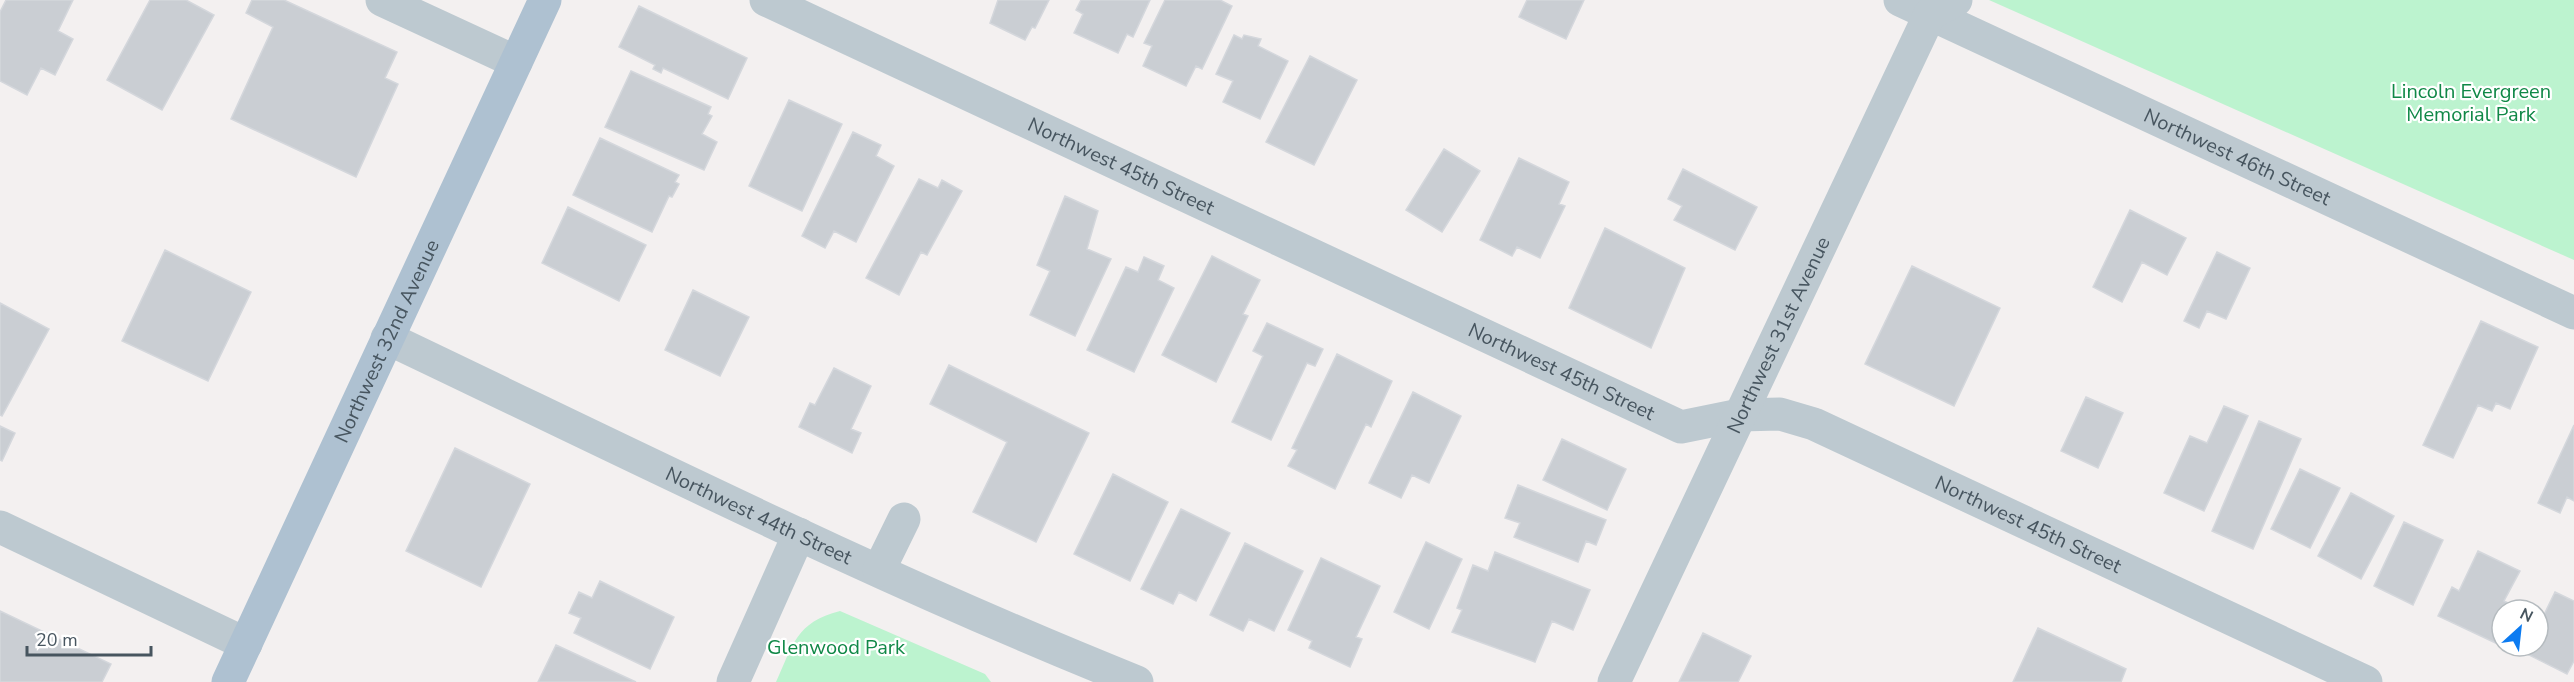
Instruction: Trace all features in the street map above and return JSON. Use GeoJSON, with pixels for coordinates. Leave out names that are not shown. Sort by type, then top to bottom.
{"type":"FeatureCollection","features":[{"type":"Feature","properties":{"kind":"main road","name":"Northwest 32nd Avenue"},"geometry":{"type":"LineString","coordinates":[[228,682],[545,0]]}},
{"type":"Feature","properties":{"kind":"street"},"geometry":{"type":"LineString","coordinates":[[382,0],[516,62]]}},
{"type":"Feature","properties":{"kind":"street","name":"Northwest 45th Street"},"geometry":{"type":"LineString","coordinates":[[766,0],[1681,427],[1740,415],[1780,414],[1814,424],[2366,682]]}},
{"type":"Feature","properties":{"kind":"street","name":"Northwest 46th Street"},"geometry":{"type":"LineString","coordinates":[[1900,0],[1943,7],[2574,313]]}},
{"type":"Feature","properties":{"kind":"street","name":"Northwest 31st Avenue"},"geometry":{"type":"LineString","coordinates":[[1614,682],[1740,415],[1943,7]]}},
{"type":"Feature","properties":{"kind":"street","name":"Northwest 44th Street"},"geometry":{"type":"LineString","coordinates":[[387,338],[879,570],[1067,669],[1137,682]]}},
{"type":"Feature","properties":{"kind":"street"},"geometry":{"type":"LineString","coordinates":[[879,570],[904,519]]}},
{"type":"Feature","properties":{"kind":"street"},"geometry":{"type":"LineString","coordinates":[[0,527],[246,644]]}},
{"type":"Feature","properties":{"kind":"street"},"geometry":{"type":"LineString","coordinates":[[733,682],[799,534]]}},
{"type":"Feature","properties":{"kind":"green space","name":"Lincoln Evergreen Memorial Park"},"geometry":{"type":"Polygon","coordinates":[[[1989,0],[2574,0],[2574,260],[1989,0]]]}},
{"type":"Feature","properties":{"kind":"green space","name":"Glenwood Park"},"geometry":{"type":"Polygon","coordinates":[[[840,611],[985,674],[991,682],[776,682],[792,646],[805,629],[825,616],[840,611]]]}},
{"type":"Feature","properties":{"kind":"building"},"geometry":{"type":"Polygon","coordinates":[[[6,0],[73,0],[58,31],[73,39],[55,75],[41,68],[27,95],[0,81],[0,12],[6,0]]]}},
{"type":"Feature","properties":{"kind":"building"},"geometry":{"type":"Polygon","coordinates":[[[150,0],[186,0],[214,15],[162,110],[107,80],[150,0]]]}},
{"type":"Feature","properties":{"kind":"building"},"geometry":{"type":"Polygon","coordinates":[[[252,0],[284,0],[397,52],[385,78],[398,84],[356,177],[231,119],[273,27],[246,13],[252,0]]]}},
{"type":"Feature","properties":{"kind":"building"},"geometry":{"type":"Polygon","coordinates":[[[998,0],[1049,0],[1035,28],[1032,27],[1025,40],[990,23],[998,0]]]}},
{"type":"Feature","properties":{"kind":"building"},"geometry":{"type":"Polygon","coordinates":[[[1081,0],[1150,0],[1133,37],[1127,34],[1118,53],[1074,33],[1083,14],[1076,10],[1081,0]]]}},
{"type":"Feature","properties":{"kind":"building"},"geometry":{"type":"Polygon","coordinates":[[[1165,0],[1220,0],[1232,6],[1202,69],[1196,66],[1186,86],[1143,66],[1152,46],[1144,43],[1165,0]]]}},
{"type":"Feature","properties":{"kind":"building"},"geometry":{"type":"Polygon","coordinates":[[[1527,0],[1584,0],[1566,39],[1519,17],[1527,0]]]}},
{"type":"Feature","properties":{"kind":"building"},"geometry":{"type":"Polygon","coordinates":[[[639,6],[747,58],[728,99],[663,68],[661,73],[653,69],[655,65],[619,47],[639,6]]]}},
{"type":"Feature","properties":{"kind":"building"},"geometry":{"type":"Polygon","coordinates":[[[1234,35],[1242,39],[1244,35],[1261,39],[1258,46],[1288,61],[1260,119],[1223,102],[1233,81],[1216,74],[1234,35]]]}},
{"type":"Feature","properties":{"kind":"building"},"geometry":{"type":"Polygon","coordinates":[[[1310,56],[1357,80],[1314,165],[1266,142],[1310,56]]]}},
{"type":"Feature","properties":{"kind":"building"},"geometry":{"type":"Polygon","coordinates":[[[631,71],[711,107],[708,114],[712,116],[702,134],[717,142],[704,170],[605,127],[631,71]]]}},
{"type":"Feature","properties":{"kind":"building"},"geometry":{"type":"Polygon","coordinates":[[[789,100],[842,124],[802,211],[749,186],[789,100]]]}},
{"type":"Feature","properties":{"kind":"building"},"geometry":{"type":"Polygon","coordinates":[[[853,132],[881,145],[876,156],[894,166],[856,242],[834,231],[825,248],[802,236],[853,132]]]}},
{"type":"Feature","properties":{"kind":"building"},"geometry":{"type":"Polygon","coordinates":[[[600,138],[679,175],[675,182],[679,184],[672,197],[669,196],[652,232],[573,195],[600,138]]]}},
{"type":"Feature","properties":{"kind":"building"},"geometry":{"type":"Polygon","coordinates":[[[1444,149],[1480,171],[1442,232],[1406,210],[1444,149]]]}},
{"type":"Feature","properties":{"kind":"building"},"geometry":{"type":"Polygon","coordinates":[[[1519,158],[1569,182],[1559,204],[1565,206],[1540,258],[1517,247],[1512,256],[1480,240],[1519,158]]]}},
{"type":"Feature","properties":{"kind":"building"},"geometry":{"type":"Polygon","coordinates":[[[1683,169],[1757,207],[1735,250],[1674,220],[1682,206],[1668,199],[1683,169]]]}},
{"type":"Feature","properties":{"kind":"building"},"geometry":{"type":"Polygon","coordinates":[[[919,179],[938,188],[942,180],[962,191],[927,255],[921,252],[899,295],[866,278],[919,179]]]}},
{"type":"Feature","properties":{"kind":"building"},"geometry":{"type":"Polygon","coordinates":[[[1065,196],[1098,211],[1087,249],[1111,259],[1075,336],[1030,315],[1050,271],[1037,265],[1065,196]]]}},
{"type":"Feature","properties":{"kind":"building"},"geometry":{"type":"Polygon","coordinates":[[[568,207],[646,245],[619,301],[542,263],[568,207]]]}},
{"type":"Feature","properties":{"kind":"building"},"geometry":{"type":"Polygon","coordinates":[[[2130,210],[2186,238],[2167,275],[2142,262],[2122,302],[2093,287],[2130,210]]]}},
{"type":"Feature","properties":{"kind":"building"},"geometry":{"type":"Polygon","coordinates":[[[1605,228],[1685,268],[1651,348],[1569,308],[1605,228]]]}},
{"type":"Feature","properties":{"kind":"building"},"geometry":{"type":"Polygon","coordinates":[[[165,250],[251,292],[208,381],[122,341],[165,250]]]}},
{"type":"Feature","properties":{"kind":"building"},"geometry":{"type":"Polygon","coordinates":[[[2217,252],[2250,268],[2226,319],[2207,311],[2199,328],[2184,321],[2217,252]]]}},
{"type":"Feature","properties":{"kind":"building"},"geometry":{"type":"Polygon","coordinates":[[[1212,256],[1260,280],[1243,314],[1248,316],[1216,382],[1162,355],[1212,256]]]}},
{"type":"Feature","properties":{"kind":"building"},"geometry":{"type":"Polygon","coordinates":[[[1144,257],[1164,266],[1158,280],[1174,288],[1134,372],[1087,350],[1126,267],[1138,272],[1144,257]]]}},
{"type":"Feature","properties":{"kind":"building"},"geometry":{"type":"Polygon","coordinates":[[[1912,266],[2000,308],[1954,406],[1865,364],[1912,266]]]}},
{"type":"Feature","properties":{"kind":"building"},"geometry":{"type":"Polygon","coordinates":[[[693,290],[749,317],[720,376],[665,350],[693,290]]]}},
{"type":"Feature","properties":{"kind":"building"},"geometry":{"type":"Polygon","coordinates":[[[0,303],[49,329],[2,416],[0,415],[0,303]]]}},
{"type":"Feature","properties":{"kind":"building"},"geometry":{"type":"Polygon","coordinates":[[[2481,321],[2538,347],[2510,409],[2496,403],[2492,411],[2478,405],[2453,458],[2423,445],[2481,321]]]}},
{"type":"Feature","properties":{"kind":"building"},"geometry":{"type":"Polygon","coordinates":[[[1267,323],[1323,349],[1315,366],[1307,363],[1271,440],[1232,422],[1263,356],[1253,351],[1267,323]]]}},
{"type":"Feature","properties":{"kind":"building"},"geometry":{"type":"Polygon","coordinates":[[[1337,354],[1392,381],[1371,427],[1366,424],[1335,489],[1288,466],[1297,450],[1292,448],[1337,354]]]}},
{"type":"Feature","properties":{"kind":"building"},"geometry":{"type":"Polygon","coordinates":[[[949,365],[1089,433],[1036,542],[973,512],[1007,442],[930,404],[949,365]]]}},
{"type":"Feature","properties":{"kind":"building"},"geometry":{"type":"Polygon","coordinates":[[[834,368],[871,386],[851,429],[861,433],[852,453],[799,427],[810,403],[815,405],[834,368]]]}},
{"type":"Feature","properties":{"kind":"building"},"geometry":{"type":"Polygon","coordinates":[[[1413,392],[1461,416],[1429,483],[1412,475],[1401,498],[1369,483],[1413,392]]]}},
{"type":"Feature","properties":{"kind":"building"},"geometry":{"type":"Polygon","coordinates":[[[2086,397],[2123,413],[2098,468],[2061,451],[2086,397]]]}},
{"type":"Feature","properties":{"kind":"building"},"geometry":{"type":"Polygon","coordinates":[[[2224,406],[2248,416],[2204,511],[2164,493],[2190,436],[2207,443],[2224,406]]]}},
{"type":"Feature","properties":{"kind":"building"},"geometry":{"type":"Polygon","coordinates":[[[2259,421],[2301,439],[2253,549],[2212,531],[2259,421]]]}},
{"type":"Feature","properties":{"kind":"building"},"geometry":{"type":"Polygon","coordinates":[[[2574,425],[2574,501],[2567,497],[2560,513],[2538,503],[2574,425]]]}},
{"type":"Feature","properties":{"kind":"building"},"geometry":{"type":"Polygon","coordinates":[[[0,426],[15,433],[2,461],[0,460],[0,426]]]}},
{"type":"Feature","properties":{"kind":"building"},"geometry":{"type":"Polygon","coordinates":[[[1562,439],[1626,469],[1607,510],[1543,480],[1562,439]]]}},
{"type":"Feature","properties":{"kind":"building"},"geometry":{"type":"Polygon","coordinates":[[[455,448],[530,484],[481,587],[406,551],[455,448]]]}},
{"type":"Feature","properties":{"kind":"building"},"geometry":{"type":"Polygon","coordinates":[[[2300,469],[2340,488],[2310,548],[2271,529],[2300,469]]]}},
{"type":"Feature","properties":{"kind":"building"},"geometry":{"type":"Polygon","coordinates":[[[1113,474],[1168,502],[1130,581],[1074,554],[1113,474]]]}},
{"type":"Feature","properties":{"kind":"building"},"geometry":{"type":"Polygon","coordinates":[[[1518,485],[1606,520],[1596,545],[1586,541],[1578,562],[1514,537],[1520,523],[1505,518],[1518,485]]]}},
{"type":"Feature","properties":{"kind":"building"},"geometry":{"type":"Polygon","coordinates":[[[2351,493],[2394,516],[2361,579],[2318,556],[2351,493]]]}},
{"type":"Feature","properties":{"kind":"building"},"geometry":{"type":"Polygon","coordinates":[[[1181,509],[1230,533],[1196,601],[1179,592],[1173,604],[1141,589],[1181,509]]]}},
{"type":"Feature","properties":{"kind":"building"},"geometry":{"type":"Polygon","coordinates":[[[2404,522],[2443,540],[2413,605],[2374,586],[2404,522]]]}},
{"type":"Feature","properties":{"kind":"building"},"geometry":{"type":"Polygon","coordinates":[[[1426,542],[1462,559],[1429,629],[1394,612],[1426,542]]]}},
{"type":"Feature","properties":{"kind":"building"},"geometry":{"type":"Polygon","coordinates":[[[1245,543],[1303,571],[1274,631],[1249,619],[1243,631],[1210,615],[1245,543]]]}},
{"type":"Feature","properties":{"kind":"building"},"geometry":{"type":"Polygon","coordinates":[[[2478,551],[2520,571],[2506,598],[2490,598],[2490,640],[2438,616],[2452,587],[2459,591],[2478,551]]]}},
{"type":"Feature","properties":{"kind":"building"},"geometry":{"type":"Polygon","coordinates":[[[1495,552],[1590,590],[1573,630],[1552,621],[1535,662],[1452,632],[1462,610],[1457,608],[1473,565],[1488,571],[1495,552]]]}},
{"type":"Feature","properties":{"kind":"building"},"geometry":{"type":"Polygon","coordinates":[[[1321,558],[1380,586],[1356,637],[1362,639],[1350,667],[1309,648],[1312,641],[1288,630],[1321,558]]]}},
{"type":"Feature","properties":{"kind":"building"},"geometry":{"type":"Polygon","coordinates":[[[600,581],[674,617],[650,669],[574,633],[581,618],[569,613],[579,592],[592,598],[600,581]]]}},
{"type":"Feature","properties":{"kind":"building"},"geometry":{"type":"Polygon","coordinates":[[[2555,592],[2574,601],[2574,661],[2567,674],[2535,658],[2550,658],[2550,602],[2555,592]]]}},
{"type":"Feature","properties":{"kind":"building"},"geometry":{"type":"Polygon","coordinates":[[[0,611],[111,664],[102,682],[0,682],[0,611]]]}},
{"type":"Feature","properties":{"kind":"building"},"geometry":{"type":"Polygon","coordinates":[[[2038,628],[2126,669],[2121,682],[2013,682],[2038,628]]]}},
{"type":"Feature","properties":{"kind":"building"},"geometry":{"type":"Polygon","coordinates":[[[1703,633],[1751,656],[1738,682],[1679,682],[1703,633]]]}},
{"type":"Feature","properties":{"kind":"building"},"geometry":{"type":"Polygon","coordinates":[[[556,645],[636,682],[538,682],[556,645]]]}}]}
